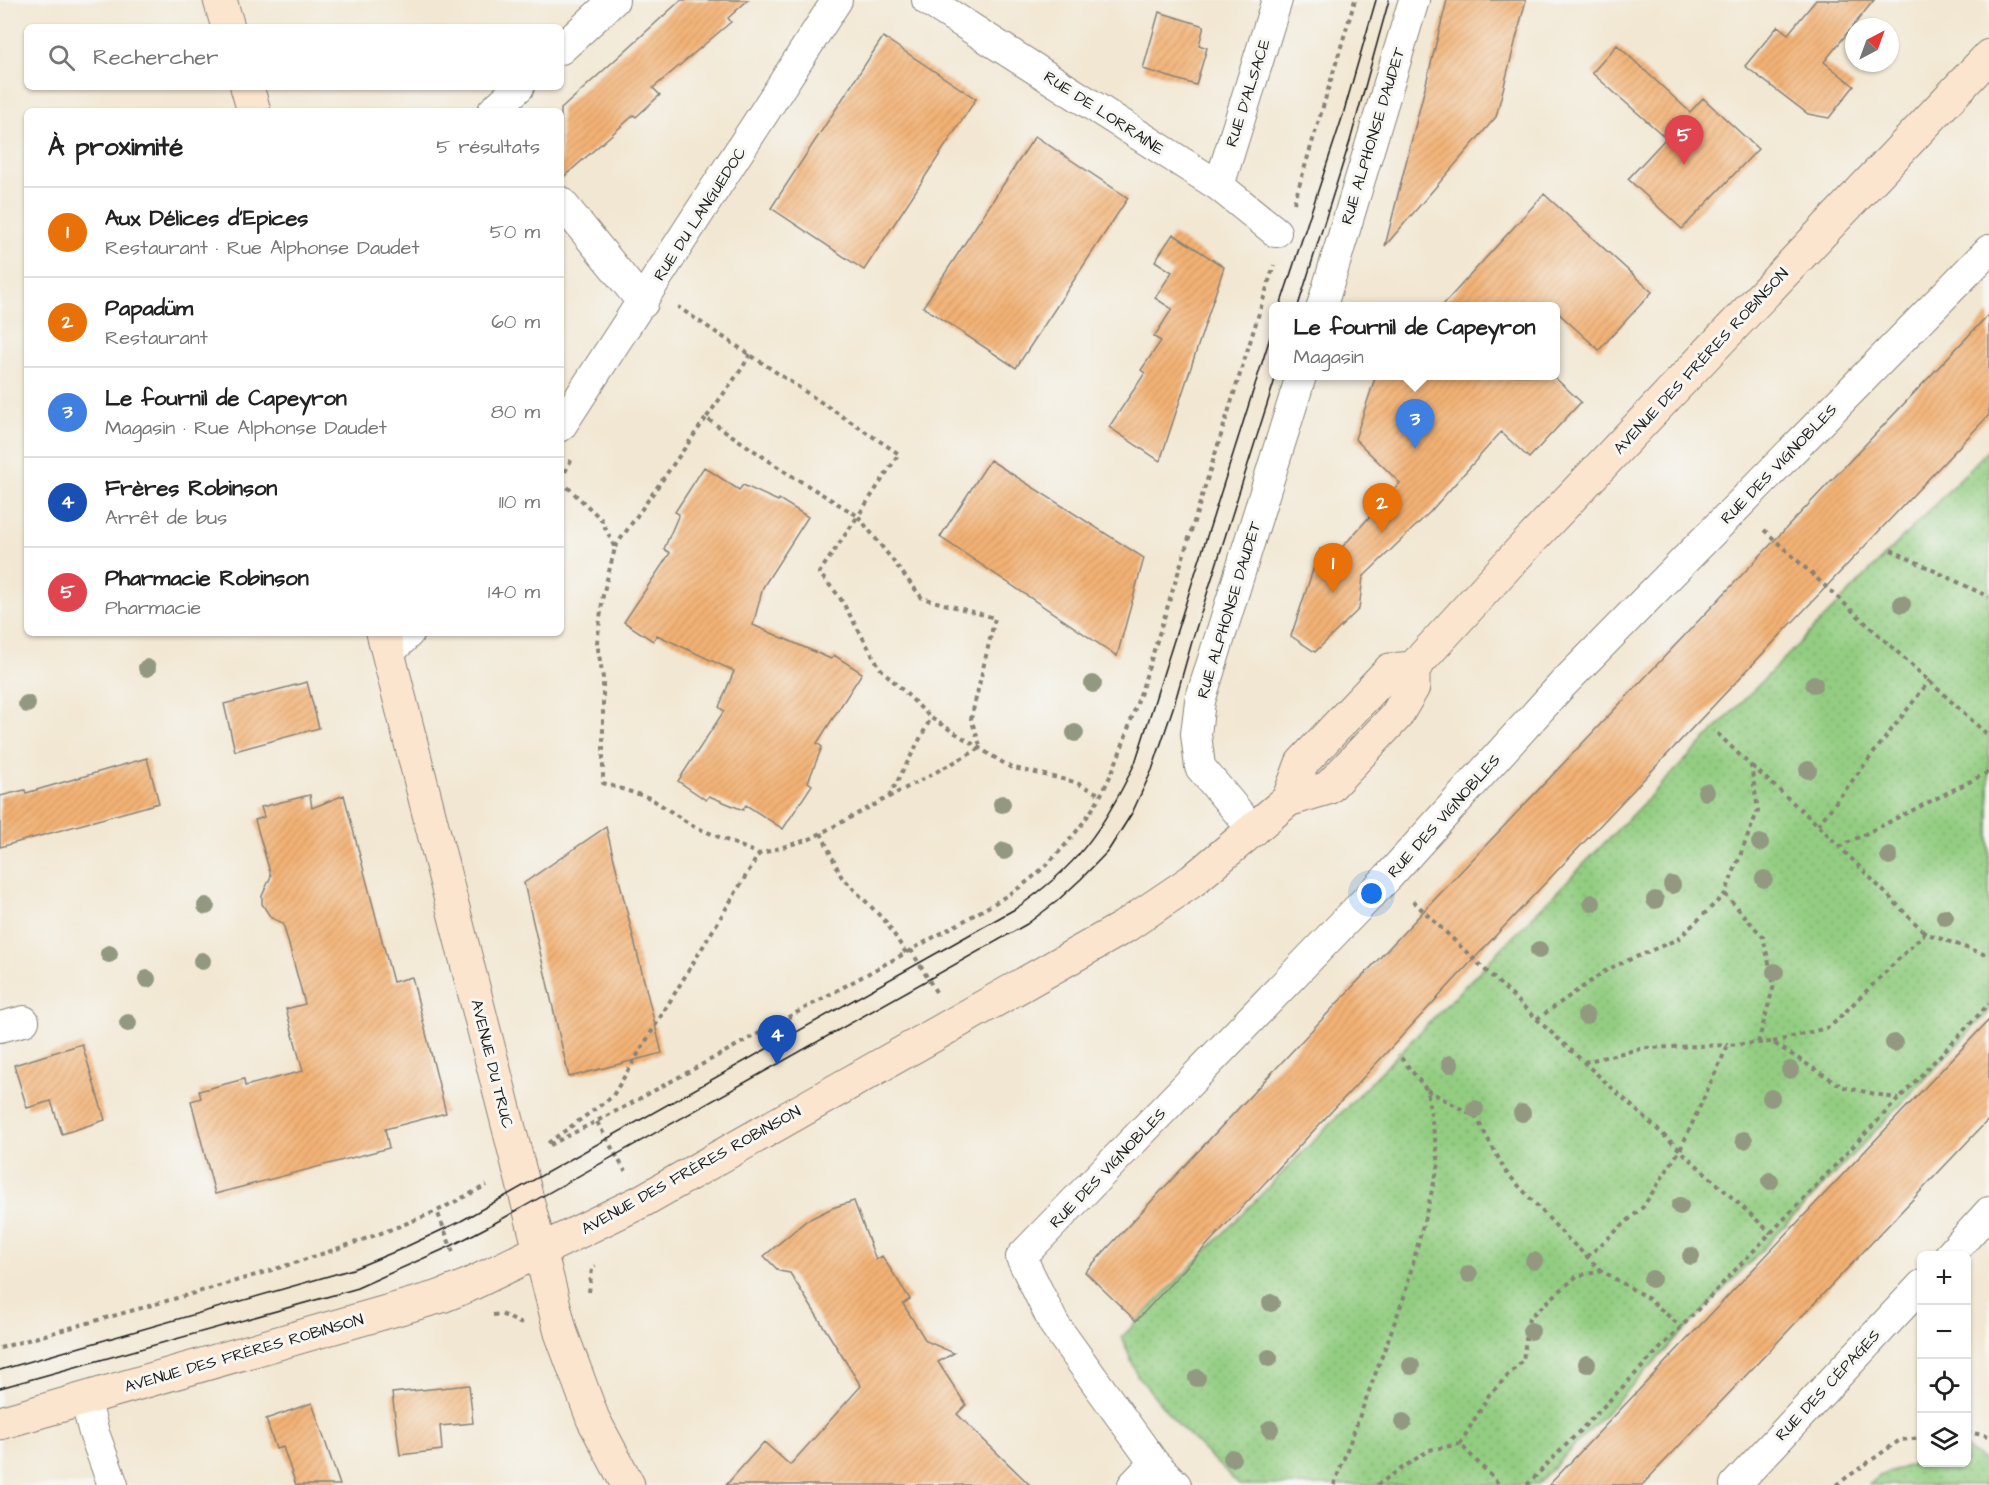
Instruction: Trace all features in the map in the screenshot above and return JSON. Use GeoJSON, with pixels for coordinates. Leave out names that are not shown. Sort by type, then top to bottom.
{"type":"FeatureCollection","features":[{"type":"Feature","properties":{"kind":"street"},"geometry":{"type":"LineString","coordinates":[[220,0],[227,24]]}},
{"type":"Feature","properties":{"kind":"street"},"geometry":{"type":"LineString","coordinates":[[564,46],[614,0]]}},
{"type":"Feature","properties":{"kind":"street","name":"RUE DU LANGUEDOC"},"geometry":{"type":"LineString","coordinates":[[564,422],[643,303],[837,0]]}},
{"type":"Feature","properties":{"kind":"street","name":"RUE DE LORRAINE"},"geometry":{"type":"LineString","coordinates":[[927,0],[1219,186],[1276,246]]}},
{"type":"Feature","properties":{"kind":"street","name":"RUE D'ALSACE"},"geometry":{"type":"LineString","coordinates":[[1219,186],[1277,0]]}},
{"type":"Feature","properties":{"kind":"street","name":"RUE ALPHONSE DAUDET"},"geometry":{"type":"LineString","coordinates":[[1323,302],[1414,0]]}},
{"type":"Feature","properties":{"kind":"street","name":"AVENUE DES FRÈRES ROBINSON"},"geometry":{"type":"LineString","coordinates":[[0,1423],[442,1296],[467,1286],[642,1201],[1124,927],[1192,881],[1288,800],[1302,763],[1390,670],[1413,668],[1511,561],[1989,56]]}},
{"type":"Feature","properties":{"kind":"street"},"geometry":{"type":"LineString","coordinates":[[248,90],[253,108]]}},
{"type":"Feature","properties":{"kind":"street"},"geometry":{"type":"LineString","coordinates":[[496,108],[516,90]]}},
{"type":"Feature","properties":{"kind":"street"},"geometry":{"type":"LineString","coordinates":[[564,206],[643,303]]}},
{"type":"Feature","properties":{"kind":"street","name":"RUE DES VIGNOBLES"},"geometry":{"type":"LineString","coordinates":[[1176,1485],[1154,1463],[1054,1324],[1021,1257],[1388,877],[1562,685],[1989,250]]}},
{"type":"Feature","properties":{"kind":"street","name":"RUE ALPHONSE DAUDET"},"geometry":{"type":"LineString","coordinates":[[1254,831],[1200,767],[1196,734],[1200,701],[1298,380]]}},
{"type":"Feature","properties":{"kind":"street","name":"AVENUE DU TRUC"},"geometry":{"type":"LineString","coordinates":[[393,640],[526,1156],[540,1251],[561,1333],[593,1419],[628,1485]]}},
{"type":"Feature","properties":{"kind":"street"},"geometry":{"type":"LineString","coordinates":[[1954,1251],[1989,1212]]}},
{"type":"Feature","properties":{"kind":"street","name":"RUE DES CÉPAGES"},"geometry":{"type":"LineString","coordinates":[[1735,1485],[1917,1290]]}},
{"type":"Feature","properties":{"kind":"street"},"geometry":{"type":"LineString","coordinates":[[85,1398],[94,1432],[113,1485]]}},
{"type":"Feature","properties":{"kind":"street"},"geometry":{"type":"LineString","coordinates":[[1133,1485],[1154,1463]]}},
{"type":"Feature","properties":{"kind":"path"},"geometry":{"type":"LineString","coordinates":[[1293,203],[1355,0]]}},
{"type":"Feature","properties":{"kind":"path"},"geometry":{"type":"LineString","coordinates":[[0,1348],[289,1265],[374,1237],[437,1211],[487,1186],[489,1172],[597,1122],[906,953],[1018,888],[1046,866],[1074,833],[1101,795],[1117,760],[1141,692],[1276,246]]}},
{"type":"Feature","properties":{"kind":"path"},"geometry":{"type":"LineString","coordinates":[[676,305],[899,454],[819,573],[839,596],[880,668],[931,718],[1010,767],[1075,782],[1101,795]]}},
{"type":"Feature","properties":{"kind":"path"},"geometry":{"type":"LineString","coordinates":[[750,354],[615,548],[603,595],[597,643],[603,678],[603,783],[650,798],[693,826],[759,854],[821,834],[981,748]]}},
{"type":"Feature","properties":{"kind":"path"},"geometry":{"type":"LineString","coordinates":[[706,418],[787,473],[858,516],[922,598],[995,618],[971,719],[981,748]]}},
{"type":"Feature","properties":{"kind":"path"},"geometry":{"type":"LineString","coordinates":[[564,484],[601,519],[615,548]]}},
{"type":"Feature","properties":{"kind":"path"},"geometry":{"type":"LineString","coordinates":[[1738,506],[1989,736]]}},
{"type":"Feature","properties":{"kind":"path"},"geometry":{"type":"LineString","coordinates":[[1891,550],[1989,597]]}},
{"type":"Feature","properties":{"kind":"path"},"geometry":{"type":"LineString","coordinates":[[1818,825],[1930,680]]}},
{"type":"Feature","properties":{"kind":"path"},"geometry":{"type":"LineString","coordinates":[[889,797],[931,718]]}},
{"type":"Feature","properties":{"kind":"path"},"geometry":{"type":"LineString","coordinates":[[1714,730],[1818,825],[1925,933],[1989,956]]}},
{"type":"Feature","properties":{"kind":"path"},"geometry":{"type":"LineString","coordinates":[[1538,1019],[1608,969],[1678,939],[1725,894],[1758,810],[1751,766]]}},
{"type":"Feature","properties":{"kind":"path"},"geometry":{"type":"LineString","coordinates":[[1839,847],[1989,772]]}},
{"type":"Feature","properties":{"kind":"path"},"geometry":{"type":"LineString","coordinates":[[821,834],[842,876],[886,922],[906,953]]}},
{"type":"Feature","properties":{"kind":"path"},"geometry":{"type":"LineString","coordinates":[[526,1156],[612,1097],[759,854]]}},
{"type":"Feature","properties":{"kind":"path"},"geometry":{"type":"LineString","coordinates":[[1388,877],[1584,1062],[1771,1233]]}},
{"type":"Feature","properties":{"kind":"path"},"geometry":{"type":"LineString","coordinates":[[1725,894],[1763,937],[1774,985],[1758,1043]]}},
{"type":"Feature","properties":{"kind":"path"},"geometry":{"type":"LineString","coordinates":[[1584,1062],[1644,1048],[1772,1042],[1830,1027],[1925,933]]}},
{"type":"Feature","properties":{"kind":"path"},"geometry":{"type":"LineString","coordinates":[[911,950],[954,1024]]}},
{"type":"Feature","properties":{"kind":"path"},"geometry":{"type":"LineString","coordinates":[[1527,1485],[1682,1327],[1989,1004]]}},
{"type":"Feature","properties":{"kind":"path"},"geometry":{"type":"LineString","coordinates":[[1772,1042],[1843,1088],[1900,1099]]}},
{"type":"Feature","properties":{"kind":"path"},"geometry":{"type":"LineString","coordinates":[[1587,1257],[1643,1207],[1680,1150],[1728,1045]]}},
{"type":"Feature","properties":{"kind":"path"},"geometry":{"type":"LineString","coordinates":[[1398,1054],[1427,1090],[1476,1117],[1506,1172],[1602,1272],[1649,1299],[1682,1327]]}},
{"type":"Feature","properties":{"kind":"path"},"geometry":{"type":"LineString","coordinates":[[1334,1485],[1404,1297],[1439,1164],[1427,1090]]}},
{"type":"Feature","properties":{"kind":"path"},"geometry":{"type":"LineString","coordinates":[[597,1122],[642,1201]]}},
{"type":"Feature","properties":{"kind":"path"},"geometry":{"type":"LineString","coordinates":[[437,1211],[467,1286],[475,1318],[501,1314],[525,1326],[588,1301],[592,1269],[597,1263]]}},
{"type":"Feature","properties":{"kind":"path"},"geometry":{"type":"LineString","coordinates":[[1377,1485],[1429,1450],[1460,1444],[1489,1395],[1523,1360],[1528,1318],[1577,1276],[1602,1272]]}},
{"type":"Feature","properties":{"kind":"path"},"geometry":{"type":"LineString","coordinates":[[1971,1433],[1989,1436]]}},
{"type":"Feature","properties":{"kind":"path"},"geometry":{"type":"LineString","coordinates":[[1836,1485],[1900,1440],[1917,1438]]}},
{"type":"Feature","properties":{"kind":"path"},"geometry":{"type":"LineString","coordinates":[[1460,1444],[1500,1485]]}},
{"type":"Feature","properties":{"kind":"green space"},"geometry":{"type":"Polygon","coordinates":[[[1989,449],[1989,1012],[1537,1485],[1239,1485],[1179,1426],[1137,1375],[1122,1337],[1989,449]]]}},
{"type":"Feature","properties":{"kind":"green space"},"geometry":{"type":"Polygon","coordinates":[[[1971,1452],[1989,1465],[1989,1485],[1869,1485],[1877,1477],[1917,1462],[1917,1467],[1971,1467],[1971,1452]]]}},
{"type":"Feature","properties":{"kind":"building"},"geometry":{"type":"Polygon","coordinates":[[[681,0],[748,0],[728,18],[731,22],[653,88],[660,95],[564,176],[564,108],[562,108],[681,0]]]}},
{"type":"Feature","properties":{"kind":"building"},"geometry":{"type":"Polygon","coordinates":[[[1447,0],[1526,0],[1496,117],[1385,246],[1447,0]]]}},
{"type":"Feature","properties":{"kind":"building"},"geometry":{"type":"Polygon","coordinates":[[[1816,0],[1874,0],[1859,18],[1845,18],[1845,36],[1824,62],[1854,86],[1829,118],[1808,114],[1745,66],[1778,26],[1788,34],[1816,0]]]}},
{"type":"Feature","properties":{"kind":"building"},"geometry":{"type":"Polygon","coordinates":[[[1159,12],[1204,26],[1199,45],[1207,48],[1196,85],[1143,69],[1159,12]]]}},
{"type":"Feature","properties":{"kind":"building"},"geometry":{"type":"Polygon","coordinates":[[[883,37],[976,99],[864,270],[771,208],[883,37]]]}},
{"type":"Feature","properties":{"kind":"building"},"geometry":{"type":"Polygon","coordinates":[[[1617,45],[1690,112],[1703,98],[1758,149],[1682,229],[1628,179],[1666,138],[1592,73],[1617,45]]]}},
{"type":"Feature","properties":{"kind":"building"},"geometry":{"type":"Polygon","coordinates":[[[1035,136],[1128,198],[1016,368],[923,307],[1035,136]]]}},
{"type":"Feature","properties":{"kind":"building"},"geometry":{"type":"Polygon","coordinates":[[[1544,194],[1652,292],[1599,350],[1560,315],[1560,302],[1446,302],[1544,194]]]}},
{"type":"Feature","properties":{"kind":"building"},"geometry":{"type":"Polygon","coordinates":[[[1173,234],[1224,267],[1160,461],[1109,427],[1145,373],[1141,370],[1161,341],[1154,337],[1172,309],[1155,298],[1172,272],[1155,261],[1173,234]]]}},
{"type":"Feature","properties":{"kind":"building"},"geometry":{"type":"Polygon","coordinates":[[[1989,314],[1989,415],[1498,933],[1136,1321],[1085,1272],[1989,314]]]}},
{"type":"Feature","properties":{"kind":"building"},"geometry":{"type":"Polygon","coordinates":[[[1374,380],[1557,380],[1581,402],[1529,458],[1501,432],[1430,512],[1363,577],[1359,609],[1315,652],[1291,636],[1320,549],[1336,554],[1400,483],[1355,439],[1374,380]]]}},
{"type":"Feature","properties":{"kind":"building"},"geometry":{"type":"Polygon","coordinates":[[[990,460],[1144,558],[1117,656],[940,537],[990,460]]]}},
{"type":"Feature","properties":{"kind":"building"},"geometry":{"type":"Polygon","coordinates":[[[704,467],[739,490],[743,485],[778,501],[779,499],[808,517],[763,587],[753,625],[831,659],[834,655],[862,673],[817,743],[822,747],[808,782],[812,785],[783,829],[746,805],[743,810],[709,796],[706,800],[678,781],[724,711],[719,707],[734,671],[657,635],[653,641],[624,622],[670,553],[664,549],[679,514],[675,512],[704,467]]]}},
{"type":"Feature","properties":{"kind":"building"},"geometry":{"type":"Polygon","coordinates":[[[307,682],[319,728],[235,751],[224,704],[307,682]]]}},
{"type":"Feature","properties":{"kind":"building"},"geometry":{"type":"Polygon","coordinates":[[[147,758],[159,803],[0,847],[0,796],[25,790],[26,793],[147,758]]]}},
{"type":"Feature","properties":{"kind":"building"},"geometry":{"type":"Polygon","coordinates":[[[310,795],[312,808],[344,795],[393,982],[412,977],[446,1113],[385,1129],[389,1148],[215,1194],[191,1101],[201,1098],[199,1091],[244,1079],[245,1086],[303,1071],[286,1009],[305,1004],[283,923],[271,918],[262,904],[262,896],[271,876],[255,820],[264,817],[261,807],[310,795]]]}},
{"type":"Feature","properties":{"kind":"building"},"geometry":{"type":"Polygon","coordinates":[[[606,827],[662,1053],[569,1077],[524,883],[606,827]]]}},
{"type":"Feature","properties":{"kind":"building"},"geometry":{"type":"Polygon","coordinates":[[[1989,1020],[1989,1119],[1642,1485],[1549,1485],[1989,1020]]]}},
{"type":"Feature","properties":{"kind":"building"},"geometry":{"type":"Polygon","coordinates":[[[82,1044],[105,1120],[62,1134],[51,1101],[27,1108],[14,1065],[82,1044]]]}},
{"type":"Feature","properties":{"kind":"building"},"geometry":{"type":"Polygon","coordinates":[[[854,1201],[876,1260],[882,1256],[910,1299],[903,1304],[926,1341],[954,1353],[938,1362],[966,1405],[957,1414],[1030,1485],[726,1485],[764,1442],[790,1465],[861,1386],[790,1273],[779,1271],[764,1256],[806,1221],[832,1208],[854,1201]]]}},
{"type":"Feature","properties":{"kind":"building"},"geometry":{"type":"Polygon","coordinates":[[[469,1385],[473,1423],[440,1426],[442,1450],[400,1455],[392,1393],[469,1385]]]}},
{"type":"Feature","properties":{"kind":"building"},"geometry":{"type":"Polygon","coordinates":[[[312,1403],[340,1485],[296,1485],[283,1447],[276,1449],[266,1419],[312,1403]]]}},
{"type":"Feature","properties":{"kind":"tram line"},"geometry":{"type":"LineString","coordinates":[[1281,302],[1342,118],[1376,0]]}},
{"type":"Feature","properties":{"kind":"tram line"},"geometry":{"type":"LineString","coordinates":[[1299,302],[1350,141],[1389,0]]}},
{"type":"Feature","properties":{"kind":"tram line"},"geometry":{"type":"LineString","coordinates":[[0,1370],[353,1269],[399,1250],[461,1221],[1015,909],[1037,893],[1072,862],[1099,828],[1135,763],[1269,341]]}},
{"type":"Feature","properties":{"kind":"tram line"},"geometry":{"type":"LineString","coordinates":[[0,1388],[355,1289],[451,1246],[1027,924],[1056,902],[1108,851],[1132,813],[1152,770],[1275,380]]}},
{"type":"Feature","properties":{"kind":"place","name":"Pharmacie Robinson"},"geometry":{"type":"Point","coordinates":[1684,165]}},
{"type":"Feature","properties":{"kind":"place","name":"Le fournil de Capeyron"},"geometry":{"type":"Point","coordinates":[1415,449]}},
{"type":"Feature","properties":{"kind":"place","name":"Papadüm"},"geometry":{"type":"Point","coordinates":[1382,533]}},
{"type":"Feature","properties":{"kind":"place","name":"Aux Délices d'Epices"},"geometry":{"type":"Point","coordinates":[1333,593]}},
{"type":"Feature","properties":{"kind":"place","name":"Frères Robinson"},"geometry":{"type":"Point","coordinates":[777,1065]}}]}
